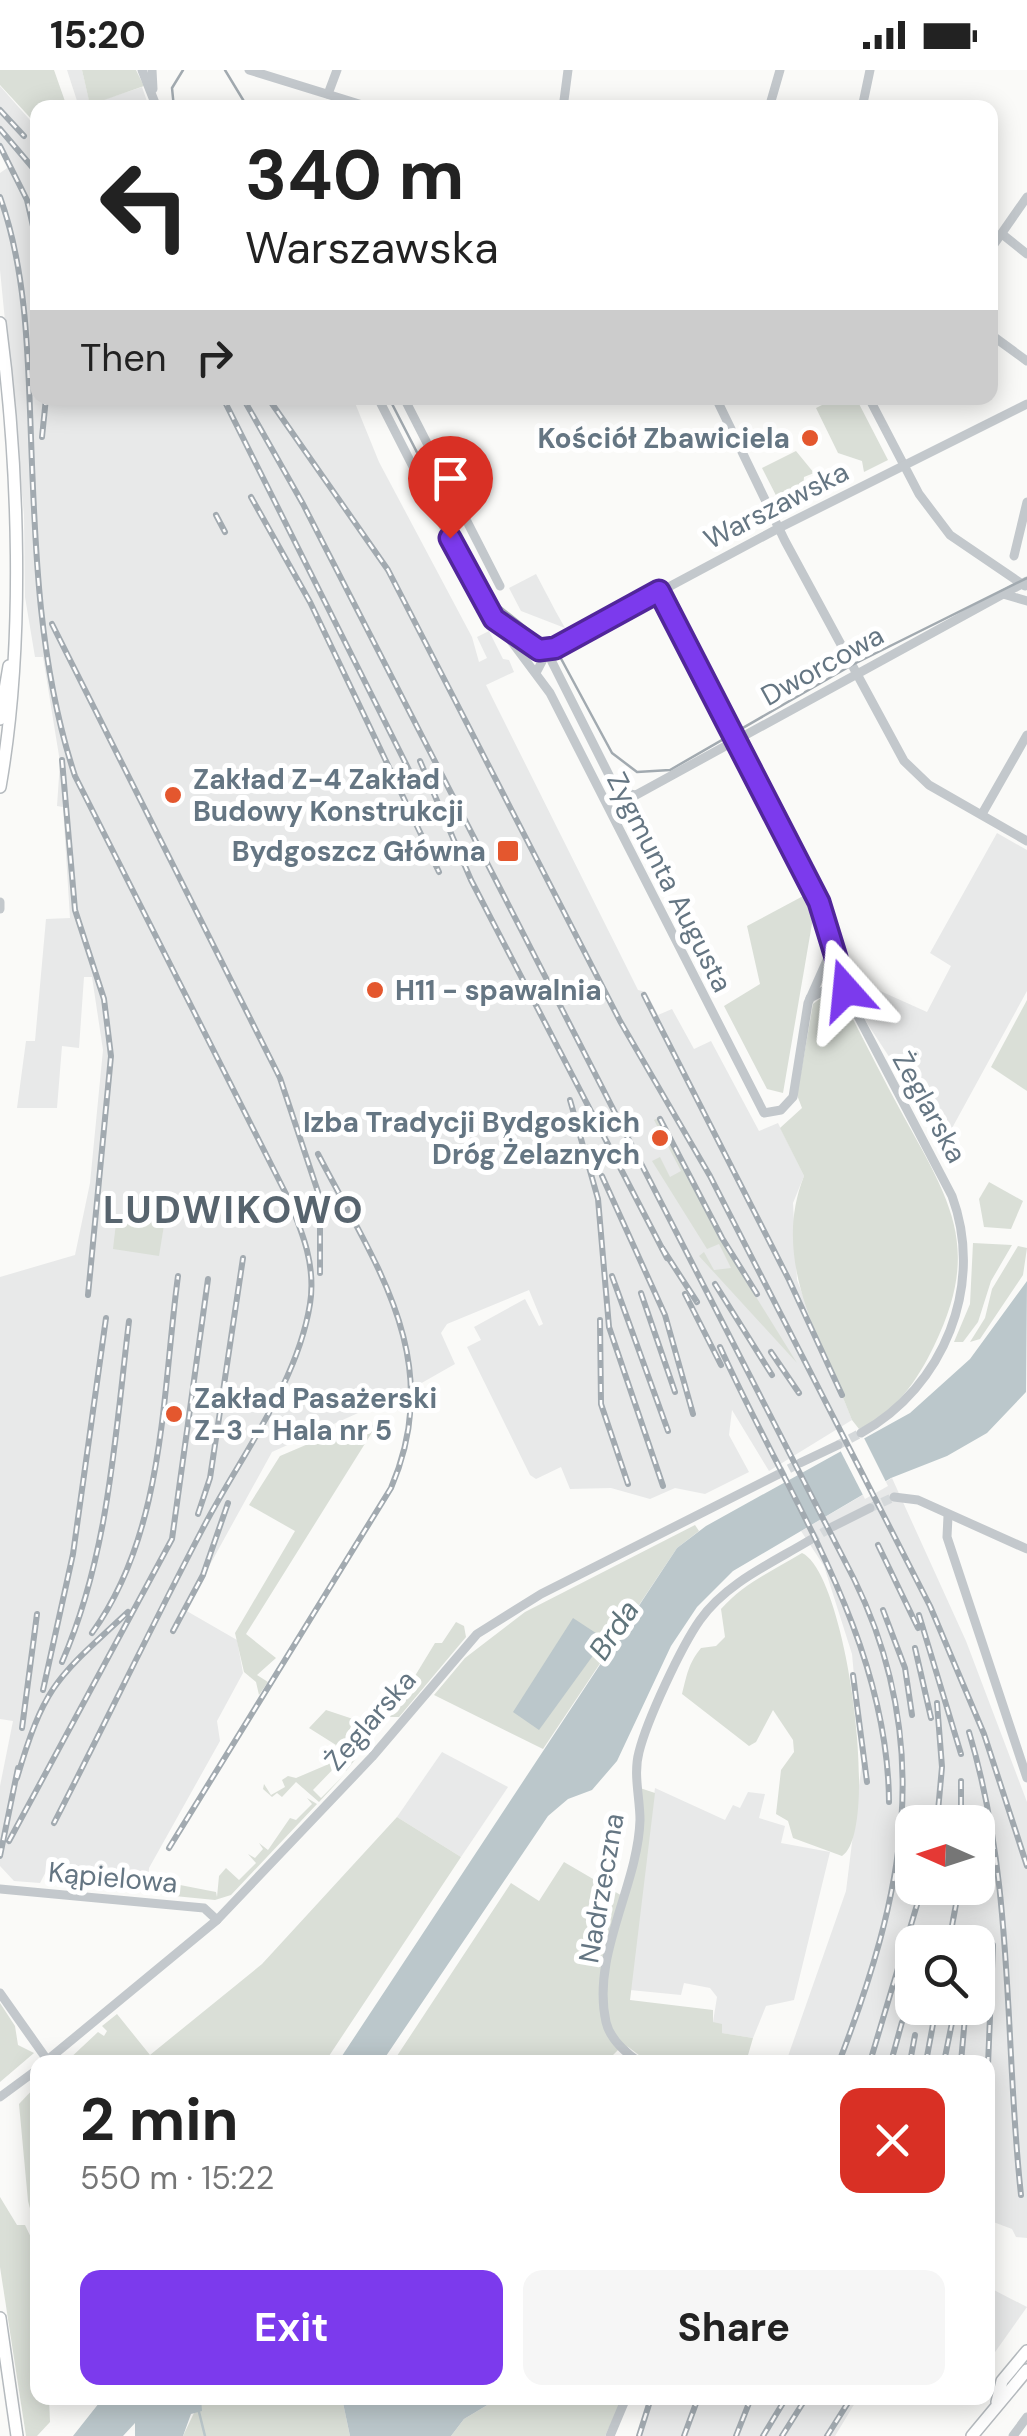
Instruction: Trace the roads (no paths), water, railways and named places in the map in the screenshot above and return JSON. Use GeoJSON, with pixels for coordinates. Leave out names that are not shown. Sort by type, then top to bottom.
{"type":"FeatureCollection","features":[{"type":"Feature","properties":{"kind":"main road"},"geometry":{"type":"LineString","coordinates":[[0,323],[14,548],[12,705],[0,787]]}},
{"type":"Feature","properties":{"kind":"main road"},"geometry":{"type":"LineString","coordinates":[[0,720],[11,657]]}},
{"type":"Feature","properties":{"kind":"main road"},"geometry":{"type":"LineString","coordinates":[[0,2318],[17,2436]]}},
{"type":"Feature","properties":{"kind":"main road"},"geometry":{"type":"LineString","coordinates":[[996,2403],[1002,2381],[1027,2350]]}},
{"type":"Feature","properties":{"kind":"main road"},"geometry":{"type":"LineString","coordinates":[[0,2364],[12,2399]]}},
{"type":"Feature","properties":{"kind":"main road"},"geometry":{"type":"LineString","coordinates":[[996,2403],[1027,2370]]}},
{"type":"Feature","properties":{"kind":"main road"},"geometry":{"type":"LineString","coordinates":[[972,2436],[995,2405]]}},
{"type":"Feature","properties":{"kind":"street"},"geometry":{"type":"LineString","coordinates":[[142,70],[153,92]]}},
{"type":"Feature","properties":{"kind":"street"},"geometry":{"type":"LineString","coordinates":[[152,70],[155,100]]}},
{"type":"Feature","properties":{"kind":"street"},"geometry":{"type":"LineString","coordinates":[[250,70],[347,100]]}},
{"type":"Feature","properties":{"kind":"street"},"geometry":{"type":"LineString","coordinates":[[328,94],[336,70]]}},
{"type":"Feature","properties":{"kind":"street"},"geometry":{"type":"LineString","coordinates":[[564,100],[568,70]]}},
{"type":"Feature","properties":{"kind":"street"},"geometry":{"type":"LineString","coordinates":[[771,100],[780,70]]}},
{"type":"Feature","properties":{"kind":"street"},"geometry":{"type":"LineString","coordinates":[[864,100],[870,70]]}},
{"type":"Feature","properties":{"kind":"street"},"geometry":{"type":"LineString","coordinates":[[998,239],[1027,197]]}},
{"type":"Feature","properties":{"kind":"street"},"geometry":{"type":"LineString","coordinates":[[1002,234],[1027,254]]}},
{"type":"Feature","properties":{"kind":"street"},"geometry":{"type":"LineString","coordinates":[[998,340],[1027,362]]}},
{"type":"Feature","properties":{"kind":"street","name":"Warszawska"},"geometry":{"type":"LineString","coordinates":[[547,652],[779,528],[1027,404]]}},
{"type":"Feature","properties":{"kind":"street","name":"Zygmunta Augusta"},"geometry":{"type":"LineString","coordinates":[[382,405],[482,602],[537,671],[764,1113],[781,1110],[794,1097],[810,998]]}},
{"type":"Feature","properties":{"kind":"street"},"geometry":{"type":"LineString","coordinates":[[408,405],[500,586]]}},
{"type":"Feature","properties":{"kind":"street"},"geometry":{"type":"LineString","coordinates":[[719,405],[779,528],[914,775],[1027,841]]}},
{"type":"Feature","properties":{"kind":"street"},"geometry":{"type":"LineString","coordinates":[[873,405],[930,510],[950,535],[1025,584]]}},
{"type":"Feature","properties":{"kind":"street"},"geometry":{"type":"LineString","coordinates":[[1014,556],[1027,502]]}},
{"type":"Feature","properties":{"kind":"street","name":"Dworcowa"},"geometry":{"type":"LineString","coordinates":[[547,652],[612,781],[623,792],[645,792],[855,672],[1025,584]]}},
{"type":"Feature","properties":{"kind":"street","name":"Żeglarska"},"geometry":{"type":"LineString","coordinates":[[659,591],[815,894],[846,993],[950,1192],[966,1242],[959,1307],[939,1352],[904,1404],[862,1433]]}},
{"type":"Feature","properties":{"kind":"street"},"geometry":{"type":"LineString","coordinates":[[1000,594],[1027,601]]}},
{"type":"Feature","properties":{"kind":"street","name":"Zygmunta Augusta"},"geometry":{"type":"LineString","coordinates":[[502,629],[547,652]]}},
{"type":"Feature","properties":{"kind":"street"},"geometry":{"type":"LineString","coordinates":[[537,671],[547,652]]}},
{"type":"Feature","properties":{"kind":"street"},"geometry":{"type":"LineString","coordinates":[[982,814],[1027,735]]}},
{"type":"Feature","properties":{"kind":"street"},"geometry":{"type":"LineString","coordinates":[[810,998],[832,949]]}},
{"type":"Feature","properties":{"kind":"street"},"geometry":{"type":"LineString","coordinates":[[810,998],[827,989],[846,993]]}},
{"type":"Feature","properties":{"kind":"street"},"geometry":{"type":"LineString","coordinates":[[800,1463],[838,1445]]}},
{"type":"Feature","properties":{"kind":"street","name":"Żeglarska"},"geometry":{"type":"LineString","coordinates":[[55,2055],[217,1920],[372,1757],[477,1634],[541,1594],[777,1474]]}},
{"type":"Feature","properties":{"kind":"street"},"geometry":{"type":"LineString","coordinates":[[894,1497],[913,1498],[1027,1548]]}},
{"type":"Feature","properties":{"kind":"street"},"geometry":{"type":"LineString","coordinates":[[832,1527],[870,1508]]}},
{"type":"Feature","properties":{"kind":"street"},"geometry":{"type":"LineString","coordinates":[[948,1516],[947,1537],[1027,1778]]}},
{"type":"Feature","properties":{"kind":"street","name":"Nadrzeczna"},"geometry":{"type":"LineString","coordinates":[[628,2055],[609,2029],[605,2004],[611,1950],[636,1851],[640,1748],[689,1638],[712,1605],[810,1540]]}},
{"type":"Feature","properties":{"kind":"street","name":"Kąpielowa"},"geometry":{"type":"LineString","coordinates":[[1,1893],[204,1908],[217,1920]]}},
{"type":"Feature","properties":{"kind":"street"},"geometry":{"type":"LineString","coordinates":[[0,1992],[42,2055]]}},
{"type":"Feature","properties":{"kind":"street"},"geometry":{"type":"LineString","coordinates":[[0,2097],[30,2075]]}},
{"type":"Feature","properties":{"kind":"street"},"geometry":{"type":"LineString","coordinates":[[610,2436],[623,2405]]}},
{"type":"Feature","properties":{"kind":"street"},"geometry":{"type":"LineString","coordinates":[[1013,2436],[1027,2417]]}},
{"type":"Feature","properties":{"kind":"waterway"},"geometry":{"type":"LineString","coordinates":[[199,2412],[205,2436]]}},
{"type":"Feature","properties":{"kind":"tunnel"},"geometry":{"type":"LineString","coordinates":[[838,1445],[861,1433]]}},
{"type":"Feature","properties":{"kind":"tunnel"},"geometry":{"type":"LineString","coordinates":[[777,1475],[800,1463]]}},
{"type":"Feature","properties":{"kind":"tunnel"},"geometry":{"type":"LineString","coordinates":[[870,1508],[894,1497]]}},
{"type":"Feature","properties":{"kind":"tunnel"},"geometry":{"type":"LineString","coordinates":[[810,1540],[832,1527]]}},
{"type":"Feature","properties":{"kind":"tram line"},"geometry":{"type":"LineString","coordinates":[[173,100],[172,88],[183,70]]}},
{"type":"Feature","properties":{"kind":"tram line"},"geometry":{"type":"LineString","coordinates":[[225,70],[243,100]]}},
{"type":"Feature","properties":{"kind":"tram line"},"geometry":{"type":"LineString","coordinates":[[393,405],[494,602],[558,653],[612,753],[637,772],[670,770],[852,665],[1027,578]]}},
{"type":"Feature","properties":{"kind":"railway"},"geometry":{"type":"LineString","coordinates":[[0,110],[24,136]]}},
{"type":"Feature","properties":{"kind":"railway"},"geometry":{"type":"LineString","coordinates":[[0,129],[30,165]]}},
{"type":"Feature","properties":{"kind":"railway"},"geometry":{"type":"LineString","coordinates":[[0,146],[30,213]]}},
{"type":"Feature","properties":{"kind":"railway"},"geometry":{"type":"LineString","coordinates":[[0,197],[16,255],[24,316],[41,609],[63,735],[75,776],[289,1200],[311,1276],[303,1334],[280,1392],[202,1530],[54,1823]]}},
{"type":"Feature","properties":{"kind":"railway"},"geometry":{"type":"LineString","coordinates":[[42,437],[45,405]]}},
{"type":"Feature","properties":{"kind":"railway"},"geometry":{"type":"LineString","coordinates":[[226,405],[415,782]]}},
{"type":"Feature","properties":{"kind":"railway"},"geometry":{"type":"LineString","coordinates":[[247,405],[303,504],[854,1579],[880,1641],[895,1702],[902,1762],[901,1821],[880,1940],[842,2055]]}},
{"type":"Feature","properties":{"kind":"railway"},"geometry":{"type":"LineString","coordinates":[[273,405],[388,570],[620,1021],[710,1176],[930,1606],[984,1734],[1027,1866]]}},
{"type":"Feature","properties":{"kind":"railway"},"geometry":{"type":"LineString","coordinates":[[251,497],[310,602],[439,872]]}},
{"type":"Feature","properties":{"kind":"railway"},"geometry":{"type":"LineString","coordinates":[[216,515],[225,532]]}},
{"type":"Feature","properties":{"kind":"railway"},"geometry":{"type":"LineString","coordinates":[[52,624],[280,1078],[320,1198],[320,1273]]}},
{"type":"Feature","properties":{"kind":"railway"},"geometry":{"type":"LineString","coordinates":[[62,760],[75,910],[104,999],[111,1056],[88,1295]]}},
{"type":"Feature","properties":{"kind":"railway"},"geometry":{"type":"LineString","coordinates":[[420,761],[471,880],[667,1258]]}},
{"type":"Feature","properties":{"kind":"railway"},"geometry":{"type":"LineString","coordinates":[[644,995],[789,1280],[842,1395]]}},
{"type":"Feature","properties":{"kind":"railway"},"geometry":{"type":"LineString","coordinates":[[570,1100],[598,1199],[609,1327],[663,1486]]}},
{"type":"Feature","properties":{"kind":"railway"},"geometry":{"type":"LineString","coordinates":[[660,1119],[722,1238],[757,1294]]}},
{"type":"Feature","properties":{"kind":"railway"},"geometry":{"type":"LineString","coordinates":[[169,1848],[391,1488],[406,1441],[411,1397],[407,1355],[397,1315],[362,1235],[318,1154]]}},
{"type":"Feature","properties":{"kind":"railway"},"geometry":{"type":"LineString","coordinates":[[602,1176],[665,1315],[693,1414]]}},
{"type":"Feature","properties":{"kind":"railway"},"geometry":{"type":"LineString","coordinates":[[662,1248],[697,1302]]}},
{"type":"Feature","properties":{"kind":"railway"},"geometry":{"type":"LineString","coordinates":[[198,1514],[210,1478],[243,1258]]}},
{"type":"Feature","properties":{"kind":"railway"},"geometry":{"type":"LineString","coordinates":[[92,1633],[116,1594],[147,1507],[163,1415],[178,1276]]}},
{"type":"Feature","properties":{"kind":"railway"},"geometry":{"type":"LineString","coordinates":[[612,1276],[668,1431]]}},
{"type":"Feature","properties":{"kind":"railway"},"geometry":{"type":"LineString","coordinates":[[9,1841],[172,1539],[208,1279]]}},
{"type":"Feature","properties":{"kind":"railway"},"geometry":{"type":"LineString","coordinates":[[715,1284],[772,1375]]}},
{"type":"Feature","properties":{"kind":"railway"},"geometry":{"type":"LineString","coordinates":[[641,1293],[675,1392]]}},
{"type":"Feature","properties":{"kind":"railway"},"geometry":{"type":"LineString","coordinates":[[685,1294],[721,1365]]}},
{"type":"Feature","properties":{"kind":"railway"},"geometry":{"type":"LineString","coordinates":[[43,1690],[73,1554],[106,1318]]}},
{"type":"Feature","properties":{"kind":"railway"},"geometry":{"type":"LineString","coordinates":[[600,1320],[601,1404],[628,1484]]}},
{"type":"Feature","properties":{"kind":"railway"},"geometry":{"type":"LineString","coordinates":[[62,1662],[78,1621],[100,1537],[129,1321]]}},
{"type":"Feature","properties":{"kind":"railway"},"geometry":{"type":"LineString","coordinates":[[720,1347],[802,1511],[852,1624],[871,1682],[884,1741],[889,1802]]}},
{"type":"Feature","properties":{"kind":"railway"},"geometry":{"type":"LineString","coordinates":[[771,1352],[799,1393]]}},
{"type":"Feature","properties":{"kind":"railway"},"geometry":{"type":"LineString","coordinates":[[173,1631],[203,1575],[228,1503]]}},
{"type":"Feature","properties":{"kind":"railway"},"geometry":{"type":"LineString","coordinates":[[878,1545],[918,1628]]}},
{"type":"Feature","properties":{"kind":"railway"},"geometry":{"type":"LineString","coordinates":[[883,1610],[905,1668],[912,1715]]}},
{"type":"Feature","properties":{"kind":"railway"},"geometry":{"type":"LineString","coordinates":[[17,1778],[36,1721],[57,1684],[128,1612]]}},
{"type":"Feature","properties":{"kind":"railway"},"geometry":{"type":"LineString","coordinates":[[22,1728],[37,1614]]}},
{"type":"Feature","properties":{"kind":"railway"},"geometry":{"type":"LineString","coordinates":[[919,1615],[961,1754]]}},
{"type":"Feature","properties":{"kind":"railway"},"geometry":{"type":"LineString","coordinates":[[915,1648],[931,1718]]}},
{"type":"Feature","properties":{"kind":"railway"},"geometry":{"type":"LineString","coordinates":[[853,1675],[867,1782]]}},
{"type":"Feature","properties":{"kind":"railway"},"geometry":{"type":"LineString","coordinates":[[937,1703],[942,1767],[939,1805]]}},
{"type":"Feature","properties":{"kind":"railway"},"geometry":{"type":"LineString","coordinates":[[969,1732],[984,1789],[1001,1905],[1021,2195]]}},
{"type":"Feature","properties":{"kind":"railway"},"geometry":{"type":"LineString","coordinates":[[0,1856],[18,1768]]}},
{"type":"Feature","properties":{"kind":"railway"},"geometry":{"type":"LineString","coordinates":[[961,1781],[961,1805]]}},
{"type":"Feature","properties":{"kind":"railway"},"geometry":{"type":"LineString","coordinates":[[872,2055],[917,1905]]}},
{"type":"Feature","properties":{"kind":"railway"},"geometry":{"type":"LineString","coordinates":[[952,1925],[956,1905]]}},
{"type":"Feature","properties":{"kind":"railway"},"geometry":{"type":"LineString","coordinates":[[893,2055],[901,2025]]}},
{"type":"Feature","properties":{"kind":"railway"},"geometry":{"type":"LineString","coordinates":[[927,2055],[933,2025]]}},
{"type":"Feature","properties":{"kind":"railway"},"geometry":{"type":"LineString","coordinates":[[945,2055],[952,2025]]}},
{"type":"Feature","properties":{"kind":"railway"},"geometry":{"type":"LineString","coordinates":[[962,2055],[964,2025]]}},
{"type":"Feature","properties":{"kind":"railway"},"geometry":{"type":"LineString","coordinates":[[988,2055],[990,2025]]}},
{"type":"Feature","properties":{"kind":"railway"},"geometry":{"type":"LineString","coordinates":[[911,2055],[915,2035]]}},
{"type":"Feature","properties":{"kind":"railway"},"geometry":{"type":"LineString","coordinates":[[639,2436],[649,2405]]}},
{"type":"Feature","properties":{"kind":"railway"},"geometry":{"type":"LineString","coordinates":[[684,2436],[695,2405]]}},
{"type":"Feature","properties":{"kind":"railway"},"geometry":{"type":"LineString","coordinates":[[736,2436],[748,2405]]}},
{"type":"Feature","properties":{"kind":"railway"},"geometry":{"type":"LineString","coordinates":[[763,2436],[782,2405]]}},
{"type":"Feature","properties":{"kind":"railway"},"geometry":{"type":"LineString","coordinates":[[782,2436],[802,2405]]}},
{"type":"Feature","properties":{"kind":"railway"},"geometry":{"type":"LineString","coordinates":[[827,2436],[847,2405]]}},
{"type":"Feature","properties":{"kind":"place","name":"Kościół Zbawiciela"},"geometry":{"type":"Point","coordinates":[810,438]}},
{"type":"Feature","properties":{"kind":"place","name":"Zakład Z-4 Zakład Budowy Konstrukcji"},"geometry":{"type":"Point","coordinates":[173,795]}},
{"type":"Feature","properties":{"kind":"place","name":"Bydgoszcz Główna"},"geometry":{"type":"Point","coordinates":[508,851]}},
{"type":"Feature","properties":{"kind":"place","name":"H11 - spawalnia"},"geometry":{"type":"Point","coordinates":[375,990]}},
{"type":"Feature","properties":{"kind":"place","name":"Izba Tradycji Bydgoskich Dróg Żelaznych"},"geometry":{"type":"Point","coordinates":[660,1138]}},
{"type":"Feature","properties":{"kind":"place","name":"Zakład Pasażerski Z-3 - Hala nr 5"},"geometry":{"type":"Point","coordinates":[174,1414]}},
{"type":"Feature","properties":{"kind":"district","name":"LUDWIKOWO"},"geometry":{"type":"Point","coordinates":[234,1210]}},
{"type":"Feature","properties":{"kind":"water label","name":"Brda"},"geometry":{"type":"Point","coordinates":[614,1630]}}]}
